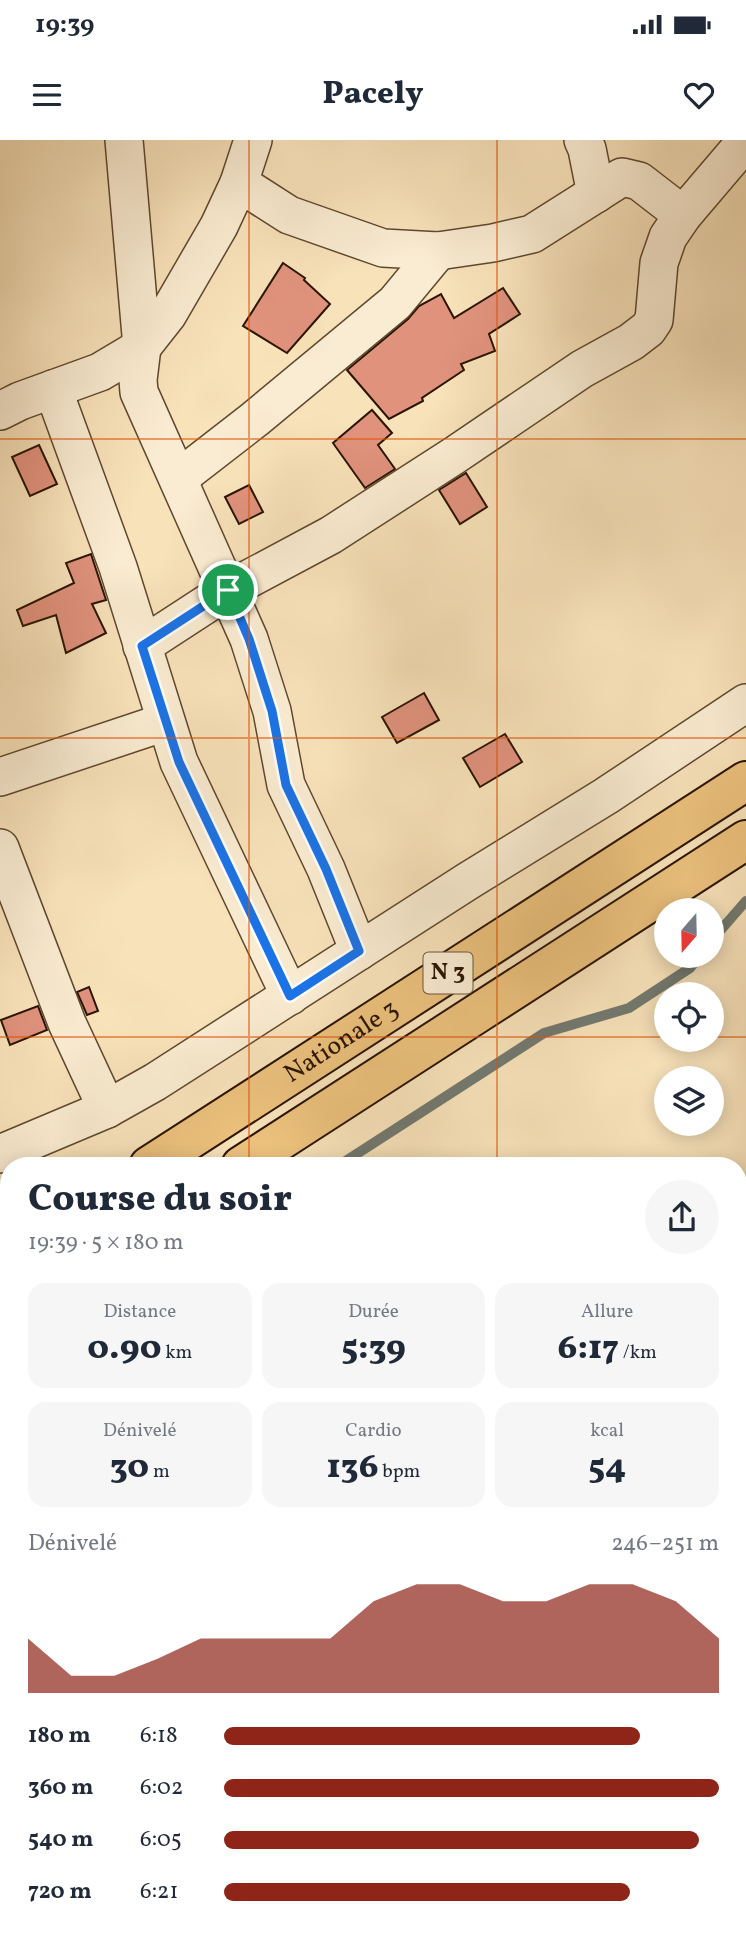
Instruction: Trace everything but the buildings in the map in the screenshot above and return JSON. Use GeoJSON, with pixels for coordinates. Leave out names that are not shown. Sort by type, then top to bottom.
{"type":"FeatureCollection","features":[{"type":"Feature","properties":{"kind":"main road","name":"Nationale 3"},"geometry":{"type":"LineString","coordinates":[[163,1157],[746,781]]}},
{"type":"Feature","properties":{"kind":"main road","name":"Nationale 3"},"geometry":{"type":"LineString","coordinates":[[255,1157],[746,840]]}},
{"type":"Feature","properties":{"kind":"street"},"geometry":{"type":"LineString","coordinates":[[124,140],[142,347],[139,392],[249,639],[272,711],[286,785],[326,869],[359,951]]}},
{"type":"Feature","properties":{"kind":"street"},"geometry":{"type":"LineString","coordinates":[[0,411],[100,372],[142,347],[168,314],[219,226],[239,183],[253,140]]}},
{"type":"Feature","properties":{"kind":"street"},"geometry":{"type":"LineString","coordinates":[[583,140],[596,194]]}},
{"type":"Feature","properties":{"kind":"street"},"geometry":{"type":"LineString","coordinates":[[142,646],[228,590],[331,535],[455,456],[582,369],[631,342],[648,329],[654,320],[659,263],[668,237],[683,215],[746,141]]}},
{"type":"Feature","properties":{"kind":"street"},"geometry":{"type":"LineString","coordinates":[[239,183],[289,215],[383,248],[438,251],[532,234],[622,177],[639,181],[683,215]]}},
{"type":"Feature","properties":{"kind":"street"},"geometry":{"type":"LineString","coordinates":[[179,478],[395,303],[438,251]]}},
{"type":"Feature","properties":{"kind":"street"},"geometry":{"type":"LineString","coordinates":[[52,389],[118,567],[179,762],[290,996]]}},
{"type":"Feature","properties":{"kind":"street"},"geometry":{"type":"LineString","coordinates":[[0,1154],[107,1109],[155,1082],[468,881],[606,796],[746,703]]}},
{"type":"Feature","properties":{"kind":"street"},"geometry":{"type":"LineString","coordinates":[[0,777],[165,722]]}},
{"type":"Feature","properties":{"kind":"street"},"geometry":{"type":"LineString","coordinates":[[0,848],[67,1023],[107,1109]]}},
{"type":"Feature","properties":{"kind":"waterway"},"geometry":{"type":"LineString","coordinates":[[724,926],[746,901]]}},
{"type":"Feature","properties":{"kind":"waterway"},"geometry":{"type":"LineString","coordinates":[[352,1157],[544,1033],[629,1008],[690,968]]}},
{"type":"Feature","properties":{"kind":"route"},"geometry":{"type":"LineString","coordinates":[[228,590],[249,639],[272,711],[286,785],[326,869],[359,951],[290,996],[179,762],[142,646],[228,590]]}}]}
